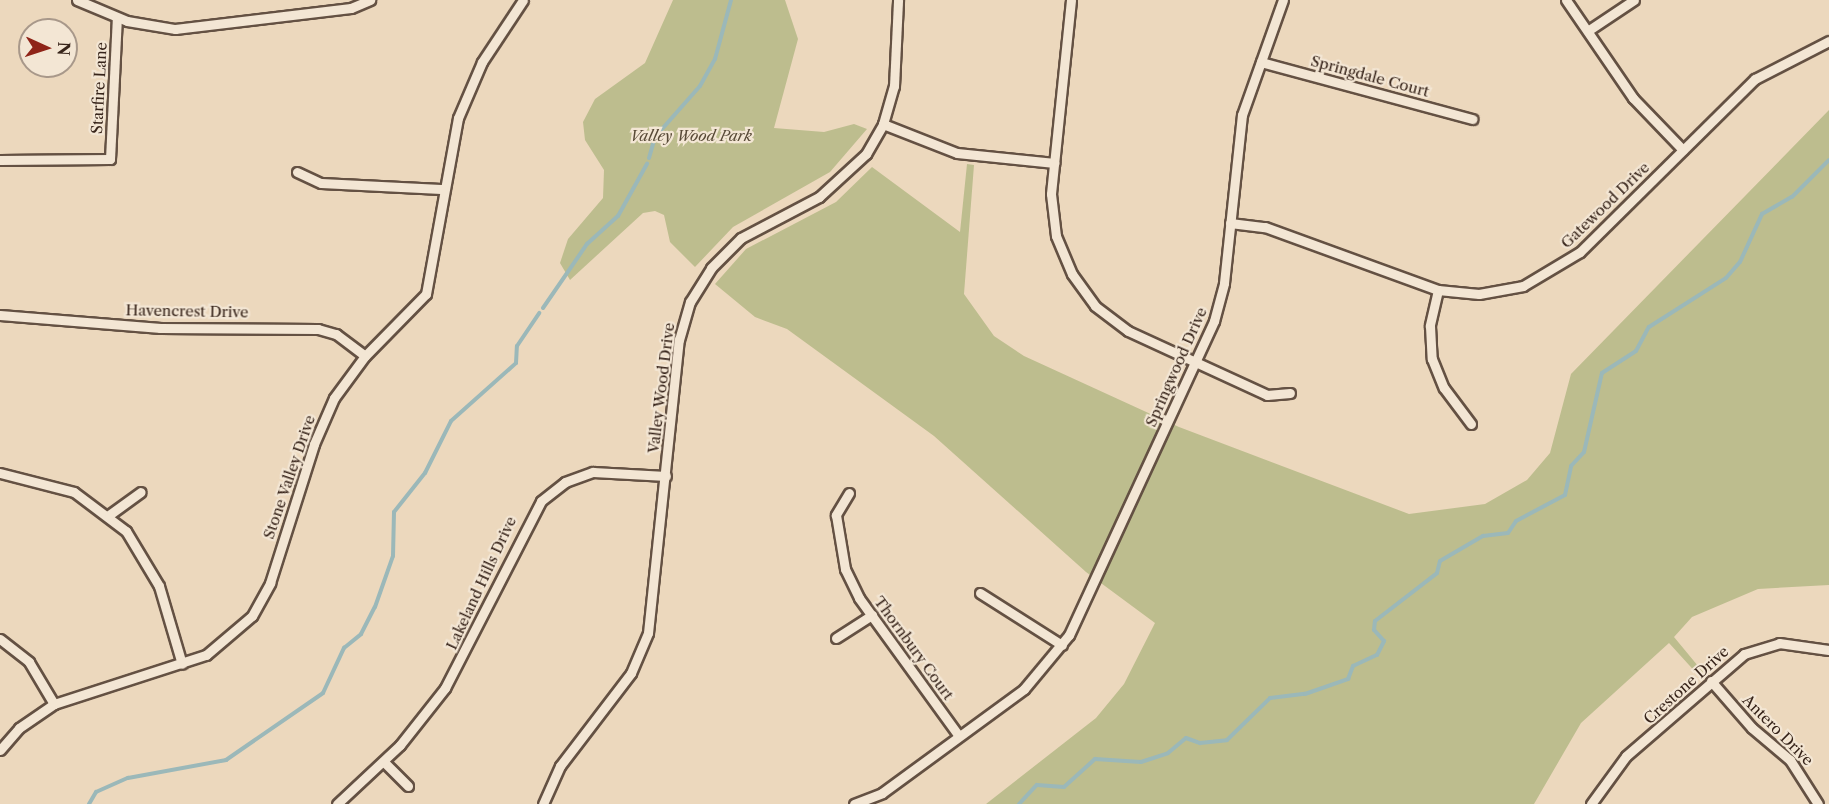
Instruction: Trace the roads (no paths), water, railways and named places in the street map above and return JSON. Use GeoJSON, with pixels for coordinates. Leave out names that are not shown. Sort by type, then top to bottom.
{"type":"FeatureCollection","features":[{"type":"Feature","properties":{"kind":"street"},"geometry":{"type":"LineString","coordinates":[[77,0],[117,18],[205,28],[351,8],[370,0]]}},
{"type":"Feature","properties":{"kind":"street","name":"Stone Valley Drive"},"geometry":{"type":"LineString","coordinates":[[0,750],[19,728],[54,704],[182,664],[224,644],[262,600],[323,421],[365,356],[426,294],[435,266],[441,189],[470,87],[523,0]]}},
{"type":"Feature","properties":{"kind":"street","name":"Valley Wood Drive"},"geometry":{"type":"LineString","coordinates":[[543,804],[560,766],[619,692],[641,654],[653,612],[680,340],[699,285],[741,238],[837,184],[866,154],[883,124],[894,86],[898,0]]}},
{"type":"Feature","properties":{"kind":"street"},"geometry":{"type":"LineString","coordinates":[[1071,0],[1054,163],[1056,236],[1082,290],[1128,331],[1267,395],[1290,393]]}},
{"type":"Feature","properties":{"kind":"street","name":"Springwood Drive"},"geometry":{"type":"LineString","coordinates":[[959,736],[1030,684],[1062,645],[1195,363],[1220,302],[1230,223],[1237,138],[1283,0]]}},
{"type":"Feature","properties":{"kind":"street"},"geometry":{"type":"LineString","coordinates":[[1566,0],[1589,30],[1633,98],[1683,150]]}},
{"type":"Feature","properties":{"kind":"street"},"geometry":{"type":"LineString","coordinates":[[1589,30],[1634,0]]}},
{"type":"Feature","properties":{"kind":"street","name":"Starfire Lane"},"geometry":{"type":"LineString","coordinates":[[0,160],[110,159],[117,18]]}},
{"type":"Feature","properties":{"kind":"street","name":"Gatewood Drive"},"geometry":{"type":"LineString","coordinates":[[1230,223],[1265,227],[1438,290],[1490,293],[1542,278],[1580,252],[1772,66],[1829,40]]}},
{"type":"Feature","properties":{"kind":"street","name":"Springdale Court"},"geometry":{"type":"LineString","coordinates":[[1261,62],[1472,119]]}},
{"type":"Feature","properties":{"kind":"street"},"geometry":{"type":"LineString","coordinates":[[883,124],[957,153],[1054,163]]}},
{"type":"Feature","properties":{"kind":"street"},"geometry":{"type":"LineString","coordinates":[[297,172],[321,183],[441,189]]}},
{"type":"Feature","properties":{"kind":"street"},"geometry":{"type":"LineString","coordinates":[[1438,290],[1430,326],[1432,359],[1444,388],[1471,424]]}},
{"type":"Feature","properties":{"kind":"street","name":"Havencrest Drive"},"geometry":{"type":"LineString","coordinates":[[0,315],[160,328],[318,329],[336,334],[365,356]]}},
{"type":"Feature","properties":{"kind":"street","name":"Lakeland Hills Drive"},"geometry":{"type":"LineString","coordinates":[[337,804],[384,762],[424,716],[463,658],[541,501],[565,482],[593,472],[666,476]]}},
{"type":"Feature","properties":{"kind":"street"},"geometry":{"type":"LineString","coordinates":[[0,473],[53,484],[110,515],[150,567],[182,664]]}},
{"type":"Feature","properties":{"kind":"street"},"geometry":{"type":"LineString","coordinates":[[110,515],[141,492]]}},
{"type":"Feature","properties":{"kind":"street","name":"Thornbury Court"},"geometry":{"type":"LineString","coordinates":[[849,493],[836,515],[837,538],[845,569],[872,615],[959,736]]}},
{"type":"Feature","properties":{"kind":"street"},"geometry":{"type":"LineString","coordinates":[[980,593],[1062,645]]}},
{"type":"Feature","properties":{"kind":"street"},"geometry":{"type":"LineString","coordinates":[[836,638],[872,615]]}},
{"type":"Feature","properties":{"kind":"street"},"geometry":{"type":"LineString","coordinates":[[0,639],[29,662],[54,704]]}},
{"type":"Feature","properties":{"kind":"street","name":"Crestone Drive"},"geometry":{"type":"LineString","coordinates":[[1591,804],[1626,756],[1711,681],[1764,646],[1804,644],[1829,650]]}},
{"type":"Feature","properties":{"kind":"street","name":"Antero Drive"},"geometry":{"type":"LineString","coordinates":[[1711,681],[1752,728],[1790,760],[1818,804]]}},
{"type":"Feature","properties":{"kind":"street"},"geometry":{"type":"LineString","coordinates":[[854,804],[882,793],[959,736]]}},
{"type":"Feature","properties":{"kind":"street"},"geometry":{"type":"LineString","coordinates":[[384,762],[408,786]]}},
{"type":"Feature","properties":{"kind":"waterway"},"geometry":{"type":"LineString","coordinates":[[649,158],[655,137],[700,86],[715,59],[731,0]]}},
{"type":"Feature","properties":{"kind":"waterway"},"geometry":{"type":"LineString","coordinates":[[1019,804],[1037,785],[1064,787],[1095,759],[1141,762],[1168,753],[1186,738],[1200,743],[1227,740],[1270,698],[1305,694],[1348,679],[1353,666],[1377,655],[1384,641],[1374,630],[1375,621],[1437,573],[1440,561],[1483,536],[1508,533],[1516,521],[1565,495],[1571,466],[1584,452],[1602,373],[1636,351],[1649,327],[1726,278],[1740,262],[1762,214],[1792,197],[1829,160]]}},
{"type":"Feature","properties":{"kind":"waterway"},"geometry":{"type":"LineString","coordinates":[[543,308],[587,244],[618,216],[647,164]]}},
{"type":"Feature","properties":{"kind":"waterway"},"geometry":{"type":"LineString","coordinates":[[89,804],[96,792],[128,778],[226,760],[323,693],[344,648],[361,634],[375,607],[393,556],[394,512],[425,473],[451,421],[516,363],[517,346],[539,313]]}},
{"type":"Feature","properties":{"kind":"park label","name":"Valley Wood Park"},"geometry":{"type":"Point","coordinates":[691,136]}}]}
